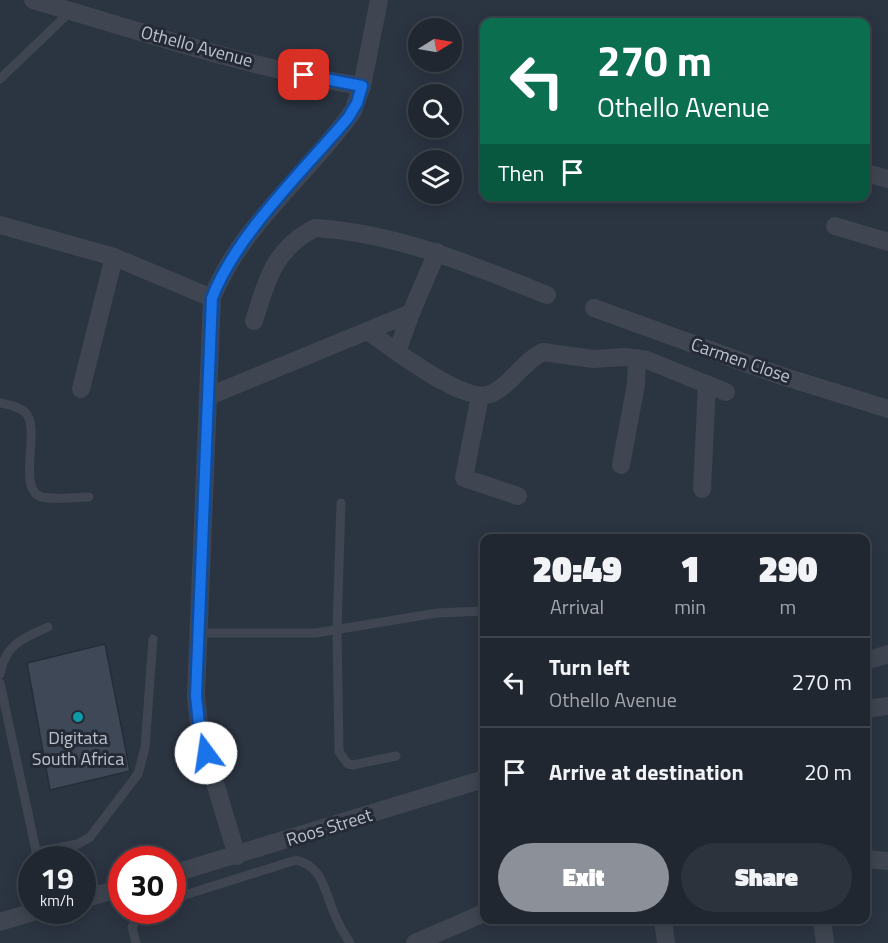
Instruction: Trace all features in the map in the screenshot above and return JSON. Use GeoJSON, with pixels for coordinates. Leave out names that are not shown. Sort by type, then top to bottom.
{"type":"FeatureCollection","features":[{"type":"Feature","properties":{"kind":"street","name":"Othello Avenue"},"geometry":{"type":"LineString","coordinates":[[33,0],[325,80],[362,86]]}},
{"type":"Feature","properties":{"kind":"street"},"geometry":{"type":"LineString","coordinates":[[237,856],[200,733],[196,696],[212,298],[222,272],[242,243],[348,118],[357,103],[379,0]]}},
{"type":"Feature","properties":{"kind":"street"},"geometry":{"type":"LineString","coordinates":[[870,174],[888,179]]}},
{"type":"Feature","properties":{"kind":"street"},"geometry":{"type":"LineString","coordinates":[[0,225],[114,257],[212,298]]}},
{"type":"Feature","properties":{"kind":"street"},"geometry":{"type":"LineString","coordinates":[[835,226],[888,242]]}},
{"type":"Feature","properties":{"kind":"street"},"geometry":{"type":"LineString","coordinates":[[254,321],[271,268],[282,253],[315,228],[341,230],[438,252],[546,295]]}},
{"type":"Feature","properties":{"kind":"street"},"geometry":{"type":"LineString","coordinates":[[397,352],[411,313],[438,252]]}},
{"type":"Feature","properties":{"kind":"street"},"geometry":{"type":"LineString","coordinates":[[81,389],[114,257]]}},
{"type":"Feature","properties":{"kind":"street","name":"Carmen Close"},"geometry":{"type":"LineString","coordinates":[[594,308],[779,375],[888,409]]}},
{"type":"Feature","properties":{"kind":"street"},"geometry":{"type":"LineString","coordinates":[[209,396],[411,313]]}},
{"type":"Feature","properties":{"kind":"street"},"geometry":{"type":"LineString","coordinates":[[368,331],[397,352],[459,389],[480,396],[492,394],[506,385],[536,355],[543,352],[593,359],[637,358],[726,392]]}},
{"type":"Feature","properties":{"kind":"street"},"geometry":{"type":"LineString","coordinates":[[621,465],[636,384],[637,358]]}},
{"type":"Feature","properties":{"kind":"street"},"geometry":{"type":"LineString","coordinates":[[702,489],[706,384]]}},
{"type":"Feature","properties":{"kind":"street"},"geometry":{"type":"LineString","coordinates":[[480,396],[464,478],[518,496]]}},
{"type":"Feature","properties":{"kind":"street"},"geometry":{"type":"LineString","coordinates":[[870,660],[888,654]]}},
{"type":"Feature","properties":{"kind":"street"},"geometry":{"type":"LineString","coordinates":[[870,708],[888,706]]}},
{"type":"Feature","properties":{"kind":"street","name":"Roos Street"},"geometry":{"type":"LineString","coordinates":[[186,870],[480,780]]}},
{"type":"Feature","properties":{"kind":"street"},"geometry":{"type":"LineString","coordinates":[[870,859],[888,861]]}},
{"type":"Feature","properties":{"kind":"street"},"geometry":{"type":"LineString","coordinates":[[415,943],[480,915]]}},
{"type":"Feature","properties":{"kind":"street"},"geometry":{"type":"LineString","coordinates":[[0,922],[18,917]]}},
{"type":"Feature","properties":{"kind":"street"},"geometry":{"type":"LineString","coordinates":[[664,924],[666,943]]}},
{"type":"Feature","properties":{"kind":"street"},"geometry":{"type":"LineString","coordinates":[[823,924],[825,943]]}},
{"type":"Feature","properties":{"kind":"lane"},"geometry":{"type":"LineString","coordinates":[[0,79],[71,11]]}},
{"type":"Feature","properties":{"kind":"lane"},"geometry":{"type":"LineString","coordinates":[[0,403],[16,407],[26,413],[31,423],[30,481],[33,492],[40,496],[89,497]]}},
{"type":"Feature","properties":{"kind":"lane"},"geometry":{"type":"LineString","coordinates":[[341,503],[337,630],[337,721],[341,757],[348,764],[353,765],[396,756]]}},
{"type":"Feature","properties":{"kind":"lane"},"geometry":{"type":"LineString","coordinates":[[199,633],[316,633],[437,613],[480,611]]}},
{"type":"Feature","properties":{"kind":"lane"},"geometry":{"type":"LineString","coordinates":[[0,674],[7,652],[15,642],[48,627]]}},
{"type":"Feature","properties":{"kind":"lane"},"geometry":{"type":"LineString","coordinates":[[71,846],[90,837],[138,774],[145,748],[153,639]]}},
{"type":"Feature","properties":{"kind":"lane"},"geometry":{"type":"LineString","coordinates":[[0,683],[35,846]]}},
{"type":"Feature","properties":{"kind":"lane"},"geometry":{"type":"LineString","coordinates":[[186,895],[296,860],[305,862],[318,872],[333,911],[350,943]]}},
{"type":"Feature","properties":{"kind":"lane"},"geometry":{"type":"LineString","coordinates":[[134,924],[132,927],[136,943]]}},
{"type":"Feature","properties":{"kind":"building","name":"Digitata South Africa"},"geometry":{"type":"Polygon","coordinates":[[[105,644],[130,771],[50,790],[27,663],[105,644]]]}},
{"type":"Feature","properties":{"kind":"place","name":"Digitata South Africa"},"geometry":{"type":"Point","coordinates":[78,717]}},
{"type":"Feature","properties":{"kind":"route"},"geometry":{"type":"LineString","coordinates":[[206,753],[200,733],[196,696],[212,298],[222,272],[242,243],[348,118],[357,103],[362,86],[304,75]]}}]}
